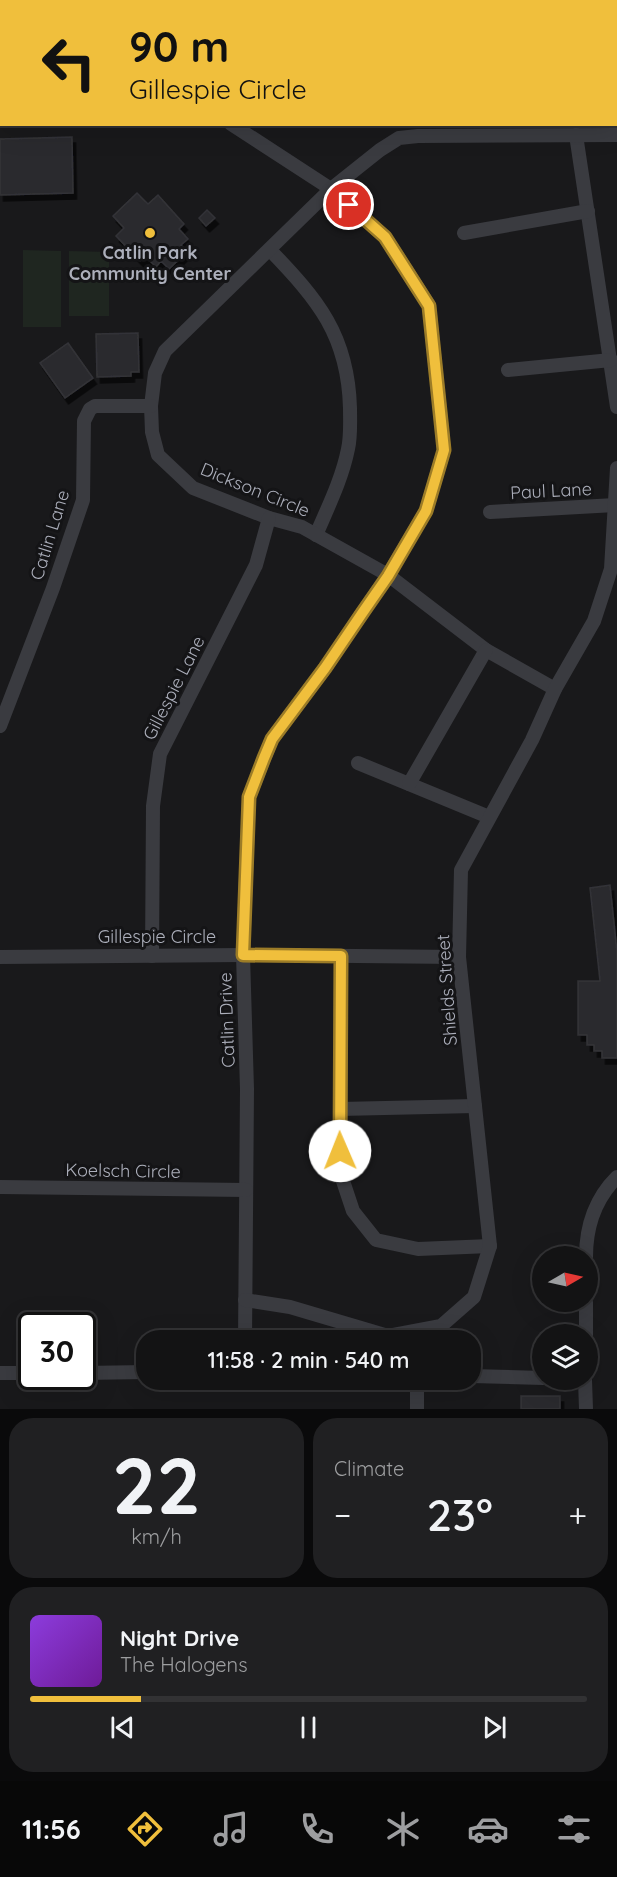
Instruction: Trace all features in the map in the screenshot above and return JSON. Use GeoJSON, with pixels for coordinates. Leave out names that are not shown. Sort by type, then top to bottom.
{"type":"FeatureCollection","features":[{"type":"Feature","properties":{"kind":"street","name":"Catlin Drive"},"geometry":{"type":"LineString","coordinates":[[234,126],[331,189],[385,237],[429,306],[444,450],[426,511],[388,576],[325,668],[272,739],[249,797],[243,955],[247,1089],[245,1330]]}},
{"type":"Feature","properties":{"kind":"street","name":"Dickson Circle"},"geometry":{"type":"LineString","coordinates":[[555,689],[486,650],[388,576],[302,527],[269,518],[193,489],[158,455],[152,432],[155,373],[165,351],[331,189],[399,138],[463,130],[617,135]]}},
{"type":"Feature","properties":{"kind":"street"},"geometry":{"type":"LineString","coordinates":[[576,135],[617,407]]}},
{"type":"Feature","properties":{"kind":"street"},"geometry":{"type":"LineString","coordinates":[[464,233],[588,211]]}},
{"type":"Feature","properties":{"kind":"street"},"geometry":{"type":"LineString","coordinates":[[270,250],[307,288],[336,336],[344,361],[349,394],[349,448],[338,485],[316,535]]}},
{"type":"Feature","properties":{"kind":"street"},"geometry":{"type":"LineString","coordinates":[[508,370],[611,360]]}},
{"type":"Feature","properties":{"kind":"street","name":"Catlin Lane"},"geometry":{"type":"LineString","coordinates":[[0,726],[53,588],[83,500],[84,421],[94,406],[152,406]]}},
{"type":"Feature","properties":{"kind":"street","name":"Shields Street"},"geometry":{"type":"LineString","coordinates":[[245,1300],[290,1307],[388,1336],[441,1326],[474,1297],[489,1246],[459,957],[461,870],[532,740],[555,689],[594,621],[611,569],[617,468]]}},
{"type":"Feature","properties":{"kind":"street","name":"Paul Lane"},"geometry":{"type":"LineString","coordinates":[[490,512],[615,505]]}},
{"type":"Feature","properties":{"kind":"street","name":"Gillespie Lane"},"geometry":{"type":"LineString","coordinates":[[152,956],[153,806],[160,754],[256,566],[269,518]]}},
{"type":"Feature","properties":{"kind":"street"},"geometry":{"type":"LineString","coordinates":[[408,784],[486,650]]}},
{"type":"Feature","properties":{"kind":"street"},"geometry":{"type":"LineString","coordinates":[[358,763],[489,817]]}},
{"type":"Feature","properties":{"kind":"street","name":"Gillespie Circle"},"geometry":{"type":"LineString","coordinates":[[0,957],[243,955],[459,957]]}},
{"type":"Feature","properties":{"kind":"street"},"geometry":{"type":"LineString","coordinates":[[341,956],[340,1172],[353,1211],[376,1240],[418,1249],[489,1246]]}},
{"type":"Feature","properties":{"kind":"street"},"geometry":{"type":"LineString","coordinates":[[340,1109],[475,1106]]}},
{"type":"Feature","properties":{"kind":"street"},"geometry":{"type":"LineString","coordinates":[[587,1246],[593,1214],[600,1198],[617,1177]]}},
{"type":"Feature","properties":{"kind":"street","name":"Koelsch Circle"},"geometry":{"type":"LineString","coordinates":[[0,1187],[246,1190]]}},
{"type":"Feature","properties":{"kind":"street"},"geometry":{"type":"LineString","coordinates":[[96,1372],[136,1372]]}},
{"type":"Feature","properties":{"kind":"street"},"geometry":{"type":"LineString","coordinates":[[0,1373],[18,1373]]}},
{"type":"Feature","properties":{"kind":"street"},"geometry":{"type":"LineString","coordinates":[[481,1376],[532,1378]]}},
{"type":"Feature","properties":{"kind":"street"},"geometry":{"type":"LineString","coordinates":[[417,1390],[417,1409]]}},
{"type":"Feature","properties":{"kind":"street"},"geometry":{"type":"LineString","coordinates":[[585,1390],[586,1409]]}},
{"type":"Feature","properties":{"kind":"shaded area"},"geometry":{"type":"Polygon","coordinates":[[[23,250],[61,251],[61,327],[23,327],[23,250]]]}},
{"type":"Feature","properties":{"kind":"shaded area"},"geometry":{"type":"Polygon","coordinates":[[[69,251],[109,252],[109,316],[69,316],[69,251]]]}},
{"type":"Feature","properties":{"kind":"building"},"geometry":{"type":"Polygon","coordinates":[[[72,137],[73,193],[0,195],[0,139],[72,137]]]}},
{"type":"Feature","properties":{"kind":"building","name":"Catlin Park Community Center"},"geometry":{"type":"Polygon","coordinates":[[[137,193],[148,204],[158,195],[184,224],[179,229],[188,239],[181,245],[187,252],[169,269],[161,261],[156,267],[145,256],[140,261],[116,236],[124,228],[113,216],[137,193]]]}},
{"type":"Feature","properties":{"kind":"building"},"geometry":{"type":"Polygon","coordinates":[[[207,210],[215,218],[206,226],[199,218],[207,210]]]}},
{"type":"Feature","properties":{"kind":"building"},"geometry":{"type":"Polygon","coordinates":[[[138,333],[139,372],[131,372],[131,376],[97,377],[96,334],[138,333]]]}},
{"type":"Feature","properties":{"kind":"building"},"geometry":{"type":"Polygon","coordinates":[[[68,343],[93,378],[65,398],[40,363],[68,343]]]}},
{"type":"Feature","properties":{"kind":"building"},"geometry":{"type":"Polygon","coordinates":[[[610,885],[617,952],[617,1058],[602,1058],[602,1051],[594,1051],[594,1045],[587,1045],[587,1035],[578,1035],[578,981],[600,981],[590,888],[610,885]]]}},
{"type":"Feature","properties":{"kind":"building"},"geometry":{"type":"Polygon","coordinates":[[[521,1396],[560,1396],[560,1409],[521,1409],[521,1396]]]}},
{"type":"Feature","properties":{"kind":"place","name":"Catlin Park Community Center"},"geometry":{"type":"Point","coordinates":[150,233]}},
{"type":"Feature","properties":{"kind":"route"},"geometry":{"type":"LineString","coordinates":[[340,1151],[341,956],[243,955],[249,797],[264,758],[272,739],[325,668],[388,576],[426,511],[444,450],[429,306],[385,237],[349,205]]}}]}
